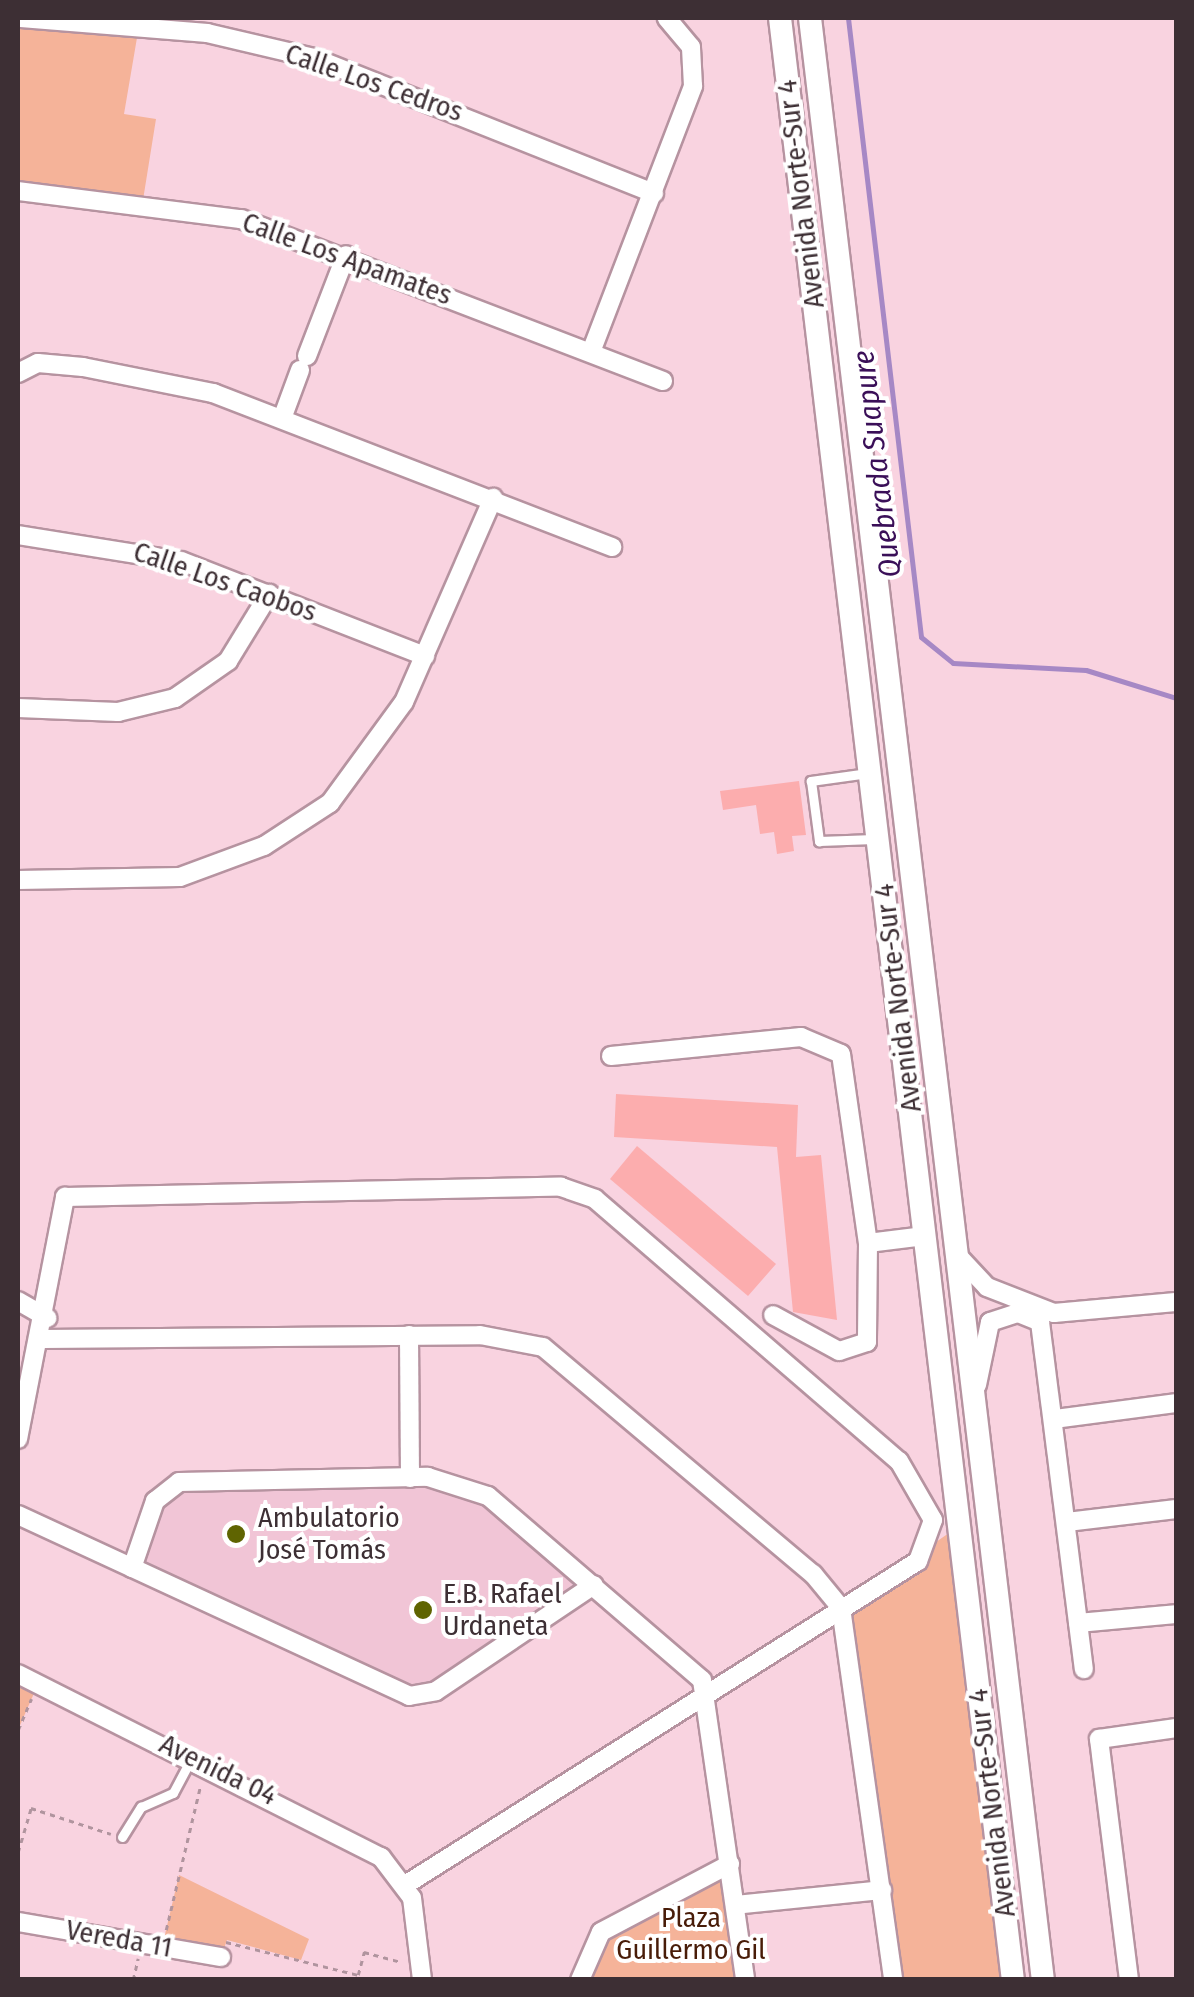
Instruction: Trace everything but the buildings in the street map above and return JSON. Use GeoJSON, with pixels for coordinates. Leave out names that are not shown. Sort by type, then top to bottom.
{"type":"FeatureCollection","features":[{"type":"Feature","properties":{"kind":"main road","name":"Avenida Norte-Sur 4"},"geometry":{"type":"LineString","coordinates":[[780,18],[1013,1980]]}},
{"type":"Feature","properties":{"kind":"main road","name":"Avenida Norte-Sur 4"},"geometry":{"type":"LineString","coordinates":[[810,18],[1043,1980]]}},
{"type":"Feature","properties":{"kind":"street","name":"Calle Los Cedros"},"geometry":{"type":"LineString","coordinates":[[21,18],[207,33],[314,58],[654,193]]}},
{"type":"Feature","properties":{"kind":"street"},"geometry":{"type":"LineString","coordinates":[[592,352],[654,193],[695,73],[691,47],[667,18]]}},
{"type":"Feature","properties":{"kind":"street","name":"Calle Los Apamates"},"geometry":{"type":"LineString","coordinates":[[18,191],[200,209],[346,255],[663,381]]}},
{"type":"Feature","properties":{"kind":"street"},"geometry":{"type":"LineString","coordinates":[[283,416],[346,255]]}},
{"type":"Feature","properties":{"kind":"street"},"geometry":{"type":"LineString","coordinates":[[18,373],[38,363],[121,372],[283,416],[612,547]]}},
{"type":"Feature","properties":{"kind":"street"},"geometry":{"type":"LineString","coordinates":[[18,880],[156,881],[277,838],[356,777],[425,656],[493,498]]}},
{"type":"Feature","properties":{"kind":"street","name":"Calle Los Caobos"},"geometry":{"type":"LineString","coordinates":[[18,535],[143,550],[269,594],[425,656]]}},
{"type":"Feature","properties":{"kind":"street"},"geometry":{"type":"LineString","coordinates":[[18,708],[118,712],[175,698],[228,661],[269,594]]}},
{"type":"Feature","properties":{"kind":"street"},"geometry":{"type":"LineString","coordinates":[[611,1056],[828,1042],[841,1054],[868,1243],[868,1342],[839,1351],[773,1315]]}},
{"type":"Feature","properties":{"kind":"street"},"geometry":{"type":"LineString","coordinates":[[18,1439],[48,1318],[60,1207],[69,1196],[578,1189],[882,1443],[930,1507],[932,1538]]}},
{"type":"Feature","properties":{"kind":"street"},"geometry":{"type":"LineString","coordinates":[[868,1243],[925,1236]]}},
{"type":"Feature","properties":{"kind":"street"},"geometry":{"type":"LineString","coordinates":[[958,1256],[987,1287],[1025,1305],[1058,1314],[1176,1302]]}},
{"type":"Feature","properties":{"kind":"street"},"geometry":{"type":"LineString","coordinates":[[975,1398],[990,1322],[987,1287]]}},
{"type":"Feature","properties":{"kind":"street"},"geometry":{"type":"LineString","coordinates":[[18,1301],[48,1318]]}},
{"type":"Feature","properties":{"kind":"street"},"geometry":{"type":"LineString","coordinates":[[990,1322],[1025,1305]]}},
{"type":"Feature","properties":{"kind":"street"},"geometry":{"type":"LineString","coordinates":[[1025,1305],[1046,1332],[1084,1669]]}},
{"type":"Feature","properties":{"kind":"street"},"geometry":{"type":"LineString","coordinates":[[409,1336],[410,1478]]}},
{"type":"Feature","properties":{"kind":"street"},"geometry":{"type":"LineString","coordinates":[[43,1338],[510,1336],[543,1347],[841,1608],[893,1980]]}},
{"type":"Feature","properties":{"kind":"street"},"geometry":{"type":"LineString","coordinates":[[1055,1419],[1176,1403]]}},
{"type":"Feature","properties":{"kind":"street"},"geometry":{"type":"LineString","coordinates":[[132,1568],[156,1501],[178,1482],[410,1478],[475,1488],[688,1662],[707,1692],[744,1980]]}},
{"type":"Feature","properties":{"kind":"street"},"geometry":{"type":"LineString","coordinates":[[1067,1522],[1176,1509]]}},
{"type":"Feature","properties":{"kind":"street"},"geometry":{"type":"LineString","coordinates":[[18,1515],[409,1696],[436,1691],[594,1585]]}},
{"type":"Feature","properties":{"kind":"street"},"geometry":{"type":"LineString","coordinates":[[422,1974],[405,1885],[905,1571],[932,1538],[959,1526]]}},
{"type":"Feature","properties":{"kind":"street"},"geometry":{"type":"LineString","coordinates":[[1078,1623],[1176,1614]]}},
{"type":"Feature","properties":{"kind":"street","name":"Avenida 04"},"geometry":{"type":"LineString","coordinates":[[18,1674],[346,1834],[405,1885]]}},
{"type":"Feature","properties":{"kind":"street"},"geometry":{"type":"LineString","coordinates":[[1129,1980],[1099,1739],[1176,1728]]}},
{"type":"Feature","properties":{"kind":"street"},"geometry":{"type":"LineString","coordinates":[[580,1980],[601,1932],[730,1864]]}},
{"type":"Feature","properties":{"kind":"street"},"geometry":{"type":"LineString","coordinates":[[735,1905],[882,1890]]}},
{"type":"Feature","properties":{"kind":"street","name":"Vereda 11"},"geometry":{"type":"LineString","coordinates":[[18,1922],[221,1957]]}},
{"type":"Feature","properties":{"kind":"lane"},"geometry":{"type":"LineString","coordinates":[[871,773],[811,781],[819,841],[879,838]]}},
{"type":"Feature","properties":{"kind":"lane"},"geometry":{"type":"LineString","coordinates":[[122,1838],[142,1808],[172,1793],[198,1761]]}},
{"type":"Feature","properties":{"kind":"path"},"geometry":{"type":"LineString","coordinates":[[18,1730],[38,1684]]}},
{"type":"Feature","properties":{"kind":"path"},"geometry":{"type":"LineString","coordinates":[[162,1946],[198,1761]]}},
{"type":"Feature","properties":{"kind":"path"},"geometry":{"type":"LineString","coordinates":[[18,1852],[31,1808],[122,1838]]}},
{"type":"Feature","properties":{"kind":"path"},"geometry":{"type":"LineString","coordinates":[[221,1957],[226,1940],[358,1975],[364,1952],[422,1974]]}},
{"type":"Feature","properties":{"kind":"path"},"geometry":{"type":"LineString","coordinates":[[133,1980],[142,1943]]}},
{"type":"Feature","properties":{"kind":"shaded area","name":"E.B. Rafael Urdaneta"},"geometry":{"type":"Polygon","coordinates":[[[460,1482],[594,1585],[428,1695],[132,1568],[168,1485],[460,1482]]]}},
{"type":"Feature","properties":{"kind":"green space"},"geometry":{"type":"Polygon","coordinates":[[[18,18],[139,26],[124,114],[156,119],[143,200],[18,191],[18,18]]]}},
{"type":"Feature","properties":{"kind":"green space"},"geometry":{"type":"Polygon","coordinates":[[[959,1526],[1013,1979],[893,1979],[841,1608],[959,1526]]]}},
{"type":"Feature","properties":{"kind":"green space"},"geometry":{"type":"Polygon","coordinates":[[[18,1674],[38,1684],[18,1730],[18,1674]]]}},
{"type":"Feature","properties":{"kind":"green space","name":"Plaza Guillermo Gil"},"geometry":{"type":"Polygon","coordinates":[[[730,1864],[745,1979],[580,1980],[591,1946],[730,1864]]]}},
{"type":"Feature","properties":{"kind":"green space"},"geometry":{"type":"Polygon","coordinates":[[[179,1875],[309,1939],[301,1960],[227,1940],[221,1957],[162,1947],[179,1875]]]}},
{"type":"Feature","properties":{"kind":"waterway","name":"Quebrada Suapure"},"geometry":{"type":"LineString","coordinates":[[848,18],[921,637],[953,663],[1086,670],[1176,698]]}},
{"type":"Feature","properties":{"kind":"place","name":"Ambulatorio José Tomás"},"geometry":{"type":"Point","coordinates":[236,1534]}},
{"type":"Feature","properties":{"kind":"place","name":"E.B. Rafael Urdaneta"},"geometry":{"type":"Point","coordinates":[423,1610]}}]}
